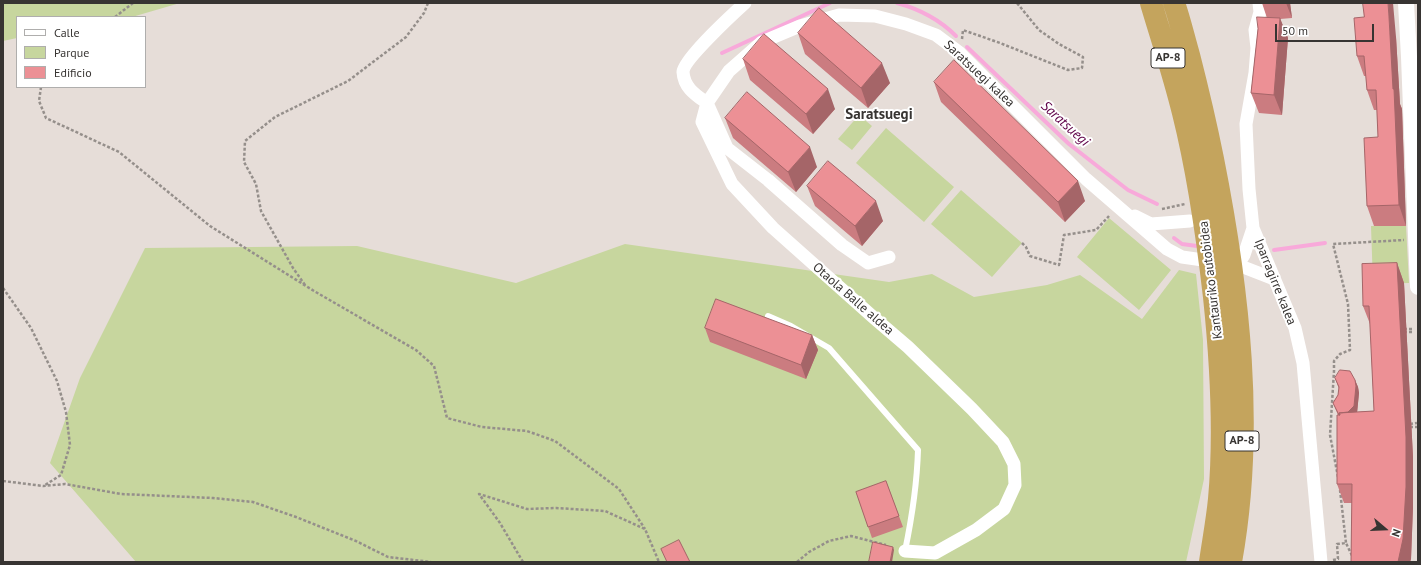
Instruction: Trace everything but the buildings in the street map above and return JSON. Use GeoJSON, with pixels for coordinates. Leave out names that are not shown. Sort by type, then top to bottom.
{"type":"FeatureCollection","features":[{"type":"Feature","properties":{"kind":"highway","name":"Kantauriko autobidea"},"geometry":{"type":"LineString","coordinates":[[1151,3],[1194,112]]}},
{"type":"Feature","properties":{"kind":"highway","name":"Kantauriko autobidea"},"geometry":{"type":"LineString","coordinates":[[1174,3],[1194,112],[1199,190],[1208,245],[1227,322],[1242,397],[1242,435],[1238,504],[1231,562]]}},
{"type":"Feature","properties":{"kind":"highway","name":"Kantauriko autobidea"},"geometry":{"type":"LineString","coordinates":[[1210,562],[1219,499],[1221,377],[1227,322]]}},
{"type":"Feature","properties":{"kind":"street"},"geometry":{"type":"LineString","coordinates":[[745,3],[687,62],[683,71],[686,85],[694,94],[707,103],[727,148],[768,180],[847,248],[868,263],[889,258]]}},
{"type":"Feature","properties":{"kind":"street","name":"Iparragirre kalea"},"geometry":{"type":"LineString","coordinates":[[1259,3],[1260,12],[1255,30],[1257,48],[1255,73],[1246,124],[1249,189],[1253,228],[1295,328],[1303,363],[1327,561]]}},
{"type":"Feature","properties":{"kind":"street"},"geometry":{"type":"LineString","coordinates":[[1406,3],[1414,233],[1418,287]]}},
{"type":"Feature","properties":{"kind":"street","name":"Saratsuegi kalea"},"geometry":{"type":"LineString","coordinates":[[707,103],[729,71],[762,42],[800,26],[839,15],[875,16],[906,24],[936,35],[960,53],[1069,163],[1167,249],[1182,257],[1238,264],[1274,279]]}},
{"type":"Feature","properties":{"kind":"street","name":"Otaola Balle aldea"},"geometry":{"type":"LineString","coordinates":[[707,103],[702,122],[732,184],[773,228],[908,347],[972,409],[1003,442],[1014,464],[1016,485],[1004,509],[976,530],[935,553],[906,551]]}},
{"type":"Feature","properties":{"kind":"street","name":"Saratsuegi kalea"},"geometry":{"type":"LineString","coordinates":[[1118,206],[1151,224],[1190,221]]}},
{"type":"Feature","properties":{"kind":"street"},"geometry":{"type":"LineString","coordinates":[[1238,264],[1244,255],[1253,228]]}},
{"type":"Feature","properties":{"kind":"lane"},"geometry":{"type":"LineString","coordinates":[[768,316],[792,326],[829,348],[918,450],[913,512],[906,551]]}},
{"type":"Feature","properties":{"kind":"path"},"geometry":{"type":"LineString","coordinates":[[116,16],[133,3]]}},
{"type":"Feature","properties":{"kind":"path"},"geometry":{"type":"LineString","coordinates":[[307,287],[293,268],[261,211],[256,184],[244,162],[245,142],[275,117],[348,81],[406,37],[424,13],[428,3]]}},
{"type":"Feature","properties":{"kind":"path"},"geometry":{"type":"LineString","coordinates":[[960,53],[963,30],[1068,70],[1082,68],[1083,57],[1059,44],[1040,30],[1017,3]]}},
{"type":"Feature","properties":{"kind":"path"},"geometry":{"type":"LineString","coordinates":[[40,88],[39,101],[46,118],[119,152],[210,226],[307,287],[416,350],[434,366],[447,418],[482,427],[527,431],[555,440],[619,489],[645,529],[659,562]]}},
{"type":"Feature","properties":{"kind":"path"},"geometry":{"type":"LineString","coordinates":[[1022,243],[1026,247],[1030,256],[1059,265],[1064,235],[1096,230],[1118,206]]}},
{"type":"Feature","properties":{"kind":"path"},"geometry":{"type":"LineString","coordinates":[[1338,479],[1330,435],[1334,361],[1340,354],[1350,350],[1348,304],[1333,244],[1414,233]]}},
{"type":"Feature","properties":{"kind":"path"},"geometry":{"type":"LineString","coordinates":[[3,288],[31,328],[57,381],[66,412],[70,445],[61,475],[43,486]]}},
{"type":"Feature","properties":{"kind":"path"},"geometry":{"type":"LineString","coordinates":[[1398,331],[1414,330]]}},
{"type":"Feature","properties":{"kind":"path"},"geometry":{"type":"LineString","coordinates":[[1410,424],[1417,423]]}},
{"type":"Feature","properties":{"kind":"path"},"geometry":{"type":"LineString","coordinates":[[1405,427],[1417,427]]}},
{"type":"Feature","properties":{"kind":"path"},"geometry":{"type":"LineString","coordinates":[[3,481],[43,486],[65,484],[121,494],[213,498],[253,502],[356,541],[388,557],[431,562]]}},
{"type":"Feature","properties":{"kind":"path"},"geometry":{"type":"LineString","coordinates":[[1339,486],[1346,543],[1355,562]]}},
{"type":"Feature","properties":{"kind":"path"},"geometry":{"type":"LineString","coordinates":[[523,562],[500,523],[479,494],[527,508],[605,511],[645,529]]}},
{"type":"Feature","properties":{"kind":"path"},"geometry":{"type":"LineString","coordinates":[[797,562],[809,552],[829,541],[851,536],[906,551]]}},
{"type":"Feature","properties":{"kind":"path"},"geometry":{"type":"LineString","coordinates":[[1327,561],[1338,559],[1337,544],[1346,543]]}},
{"type":"Feature","properties":{"kind":"green space"},"geometry":{"type":"Polygon","coordinates":[[[3,3],[180,3],[135,16],[16,16],[16,38],[3,41],[3,3]]]}},
{"type":"Feature","properties":{"kind":"green space","name":"Saratsuegi"},"geometry":{"type":"Polygon","coordinates":[[[859,115],[872,126],[852,150],[838,139],[859,115]]]}},
{"type":"Feature","properties":{"kind":"green space","name":"Saratsuegi"},"geometry":{"type":"Polygon","coordinates":[[[886,128],[954,187],[924,222],[856,163],[886,128]]]}},
{"type":"Feature","properties":{"kind":"green space"},"geometry":{"type":"Polygon","coordinates":[[[961,190],[1022,243],[992,277],[931,224],[961,190]]]}},
{"type":"Feature","properties":{"kind":"green space"},"geometry":{"type":"Polygon","coordinates":[[[1109,218],[1171,270],[1139,310],[1077,257],[1109,218]]]}},
{"type":"Feature","properties":{"kind":"green space"},"geometry":{"type":"Polygon","coordinates":[[[1371,226],[1406,226],[1409,283],[1373,284],[1371,226]]]}},
{"type":"Feature","properties":{"kind":"green space"},"geometry":{"type":"Polygon","coordinates":[[[625,244],[889,282],[932,274],[974,297],[1047,285],[1080,275],[1142,319],[1179,270],[1196,274],[1203,340],[1204,479],[1186,562],[136,562],[50,463],[80,378],[145,248],[357,246],[516,283],[625,244]]]}},
{"type":"Feature","properties":{"kind":"waterway","name":"Saratsuegi"},"geometry":{"type":"LineString","coordinates":[[722,53],[830,3]]}},
{"type":"Feature","properties":{"kind":"waterway","name":"Saratsuegi"},"geometry":{"type":"LineString","coordinates":[[897,3],[913,8],[929,16],[950,30],[956,36]]}},
{"type":"Feature","properties":{"kind":"waterway","name":"Saratsuegi"},"geometry":{"type":"LineString","coordinates":[[967,47],[1069,144],[1128,190],[1157,204]]}},
{"type":"Feature","properties":{"kind":"waterway","name":"Saratsuegi"},"geometry":{"type":"LineString","coordinates":[[1174,238],[1182,244],[1197,246]]}},
{"type":"Feature","properties":{"kind":"waterway","name":"Saratsuegi"},"geometry":{"type":"LineString","coordinates":[[1274,250],[1325,243]]}},
{"type":"Feature","properties":{"kind":"district","name":"Saratsuegi"},"geometry":{"type":"Point","coordinates":[879,115]}}]}
